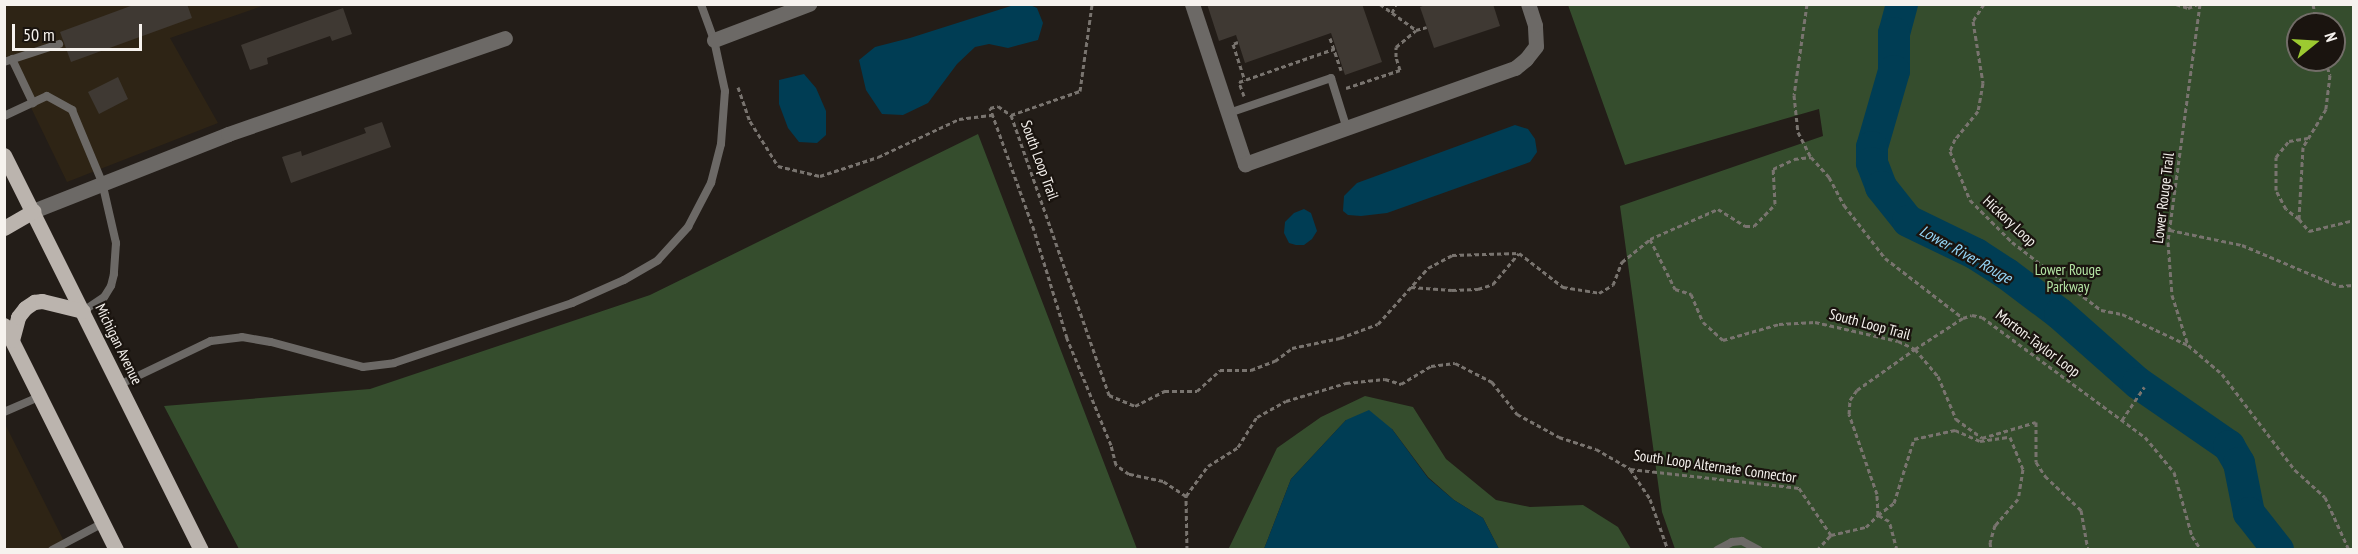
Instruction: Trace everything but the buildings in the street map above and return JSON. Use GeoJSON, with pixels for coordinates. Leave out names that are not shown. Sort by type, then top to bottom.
{"type":"FeatureCollection","features":[{"type":"Feature","properties":{"kind":"main road","name":"Michigan Avenue"},"geometry":{"type":"LineString","coordinates":[[4,154],[201,549]]}},
{"type":"Feature","properties":{"kind":"main road"},"geometry":{"type":"LineString","coordinates":[[4,228],[33,211]]}},
{"type":"Feature","properties":{"kind":"main road"},"geometry":{"type":"LineString","coordinates":[[12,340],[18,317],[34,302],[42,301],[82,311]]}},
{"type":"Feature","properties":{"kind":"main road"},"geometry":{"type":"LineString","coordinates":[[4,325],[116,549]]}},
{"type":"Feature","properties":{"kind":"street"},"geometry":{"type":"LineString","coordinates":[[714,40],[809,4]]}},
{"type":"Feature","properties":{"kind":"street"},"geometry":{"type":"LineString","coordinates":[[1192,4],[1245,164],[1515,68],[1536,46],[1535,25],[1528,4]]}},
{"type":"Feature","properties":{"kind":"street"},"geometry":{"type":"LineString","coordinates":[[33,211],[228,134],[505,38]]}},
{"type":"Feature","properties":{"kind":"lane"},"geometry":{"type":"LineString","coordinates":[[119,384],[211,341],[242,337],[271,342],[363,367],[394,363],[572,303],[624,280],[658,260],[688,227],[711,183],[721,144],[725,91],[714,40],[702,4]]}},
{"type":"Feature","properties":{"kind":"lane"},"geometry":{"type":"LineString","coordinates":[[33,103],[8,61],[59,44]]}},
{"type":"Feature","properties":{"kind":"lane"},"geometry":{"type":"LineString","coordinates":[[1228,113],[1331,78],[1347,129]]}},
{"type":"Feature","properties":{"kind":"lane"},"geometry":{"type":"LineString","coordinates":[[4,116],[47,96],[72,110],[102,182],[116,243],[114,274],[111,286],[104,297],[82,311]]}},
{"type":"Feature","properties":{"kind":"lane"},"geometry":{"type":"LineString","coordinates":[[4,412],[40,396]]}},
{"type":"Feature","properties":{"kind":"lane"},"geometry":{"type":"LineString","coordinates":[[52,549],[103,523]]}},
{"type":"Feature","properties":{"kind":"lane"},"geometry":{"type":"LineString","coordinates":[[1717,549],[1732,542],[1742,541],[1759,549]]}},
{"type":"Feature","properties":{"kind":"path"},"geometry":{"type":"LineString","coordinates":[[1011,115],[1080,91],[1092,4]]}},
{"type":"Feature","properties":{"kind":"path"},"geometry":{"type":"LineString","coordinates":[[1380,4],[1416,30]]}},
{"type":"Feature","properties":{"kind":"path"},"geometry":{"type":"LineString","coordinates":[[1392,13],[1396,4]]}},
{"type":"Feature","properties":{"kind":"path"},"geometry":{"type":"LineString","coordinates":[[1807,4],[1794,95],[1798,132],[1810,157],[1828,177],[1844,205],[1885,258],[1963,318],[1857,390],[1850,400],[1849,414],[1876,494],[1878,514]]}},
{"type":"Feature","properties":{"kind":"path","name":"Hickory Loop"},"geometry":{"type":"LineString","coordinates":[[1984,4],[1973,21],[1983,83],[1978,111],[1955,139],[1950,151],[1970,200],[2012,242],[2101,310],[2122,314],[2188,345]]}},
{"type":"Feature","properties":{"kind":"path"},"geometry":{"type":"LineString","coordinates":[[2176,4],[2188,8],[2199,4]]}},
{"type":"Feature","properties":{"kind":"path","name":"Lower Rouge Trail"},"geometry":{"type":"LineString","coordinates":[[2188,345],[2172,295],[2168,242],[2199,4]]}},
{"type":"Feature","properties":{"kind":"path"},"geometry":{"type":"LineString","coordinates":[[1346,88],[1400,70],[1396,47],[1416,30],[1427,27]]}},
{"type":"Feature","properties":{"kind":"path"},"geometry":{"type":"LineString","coordinates":[[1330,38],[1349,96]]}},
{"type":"Feature","properties":{"kind":"path"},"geometry":{"type":"LineString","coordinates":[[1238,42],[1233,44],[1245,80]]}},
{"type":"Feature","properties":{"kind":"path"},"geometry":{"type":"LineString","coordinates":[[1246,101],[1239,82],[1334,49]]}},
{"type":"Feature","properties":{"kind":"path"},"geometry":{"type":"LineString","coordinates":[[2299,219],[2303,147],[2326,109],[2329,72]]}},
{"type":"Feature","properties":{"kind":"path"},"geometry":{"type":"LineString","coordinates":[[736,79],[750,121],[778,166],[819,176],[878,157],[959,119],[993,115]]}},
{"type":"Feature","properties":{"kind":"path","name":"South Loop Trail"},"geometry":{"type":"LineString","coordinates":[[1186,496],[1163,481],[1129,474],[1116,465],[1112,445],[1067,338],[1034,230],[990,108],[998,106],[1011,115],[1109,395],[1135,406],[1165,391],[1197,391],[1220,370],[1251,370],[1275,361],[1292,348],[1340,338],[1378,324],[1428,268],[1452,255],[1519,253]]}},
{"type":"Feature","properties":{"kind":"path"},"geometry":{"type":"LineString","coordinates":[[2309,137],[2289,141],[2276,157],[2276,190],[2286,209],[2309,231],[2354,220]]}},
{"type":"Feature","properties":{"kind":"path"},"geometry":{"type":"LineString","coordinates":[[1411,287],[1461,289],[1493,284],[1519,253],[1563,287],[1599,293],[1613,285],[1622,262],[1650,239],[1718,209],[1745,226],[1754,226],[1775,204],[1773,169],[1794,159],[1810,157]]}},
{"type":"Feature","properties":{"kind":"path"},"geometry":{"type":"LineString","coordinates":[[2169,230],[2242,245],[2340,286],[2354,285]]}},
{"type":"Feature","properties":{"kind":"path","name":"South Loop Trail"},"geometry":{"type":"LineString","coordinates":[[1650,239],[1675,290],[1691,294],[1702,322],[1723,340],[1779,324],[1815,322],[1898,341],[1915,349]]}},
{"type":"Feature","properties":{"kind":"path","name":"Morton-Taylor Loop"},"geometry":{"type":"LineString","coordinates":[[1963,318],[1972,315],[1982,317],[2145,437],[2175,472],[2192,536],[2202,549]]}},
{"type":"Feature","properties":{"kind":"path"},"geometry":{"type":"LineString","coordinates":[[2188,345],[2222,375],[2295,470],[2325,497],[2349,549]]}},
{"type":"Feature","properties":{"kind":"path"},"geometry":{"type":"LineString","coordinates":[[1915,349],[1938,376],[1956,419],[1983,438],[2036,422],[2036,462],[2045,477],[2081,510],[2088,549]]}},
{"type":"Feature","properties":{"kind":"path","name":"South Loop Alternate Connector"},"geometry":{"type":"LineString","coordinates":[[1186,496],[1208,466],[1238,447],[1257,417],[1286,401],[1346,383],[1385,379],[1401,384],[1431,366],[1455,363],[1492,382],[1517,414],[1559,437],[1596,449],[1630,469],[1799,488],[1831,535]]}},
{"type":"Feature","properties":{"kind":"path"},"geometry":{"type":"LineString","coordinates":[[2122,420],[2144,387]]}},
{"type":"Feature","properties":{"kind":"path"},"geometry":{"type":"LineString","coordinates":[[1817,549],[1831,535],[1866,527],[1878,514],[1894,503],[1914,439],[1954,430],[1980,441],[2010,437],[2023,469],[2018,499],[1995,525],[1990,542],[1991,549]]}},
{"type":"Feature","properties":{"kind":"path"},"geometry":{"type":"LineString","coordinates":[[1630,469],[1650,499],[1668,549]]}},
{"type":"Feature","properties":{"kind":"path"},"geometry":{"type":"LineString","coordinates":[[1186,496],[1187,549]]}},
{"type":"Feature","properties":{"kind":"path"},"geometry":{"type":"LineString","coordinates":[[1878,514],[1889,521],[1897,549]]}},
{"type":"Feature","properties":{"kind":"shaded area"},"geometry":{"type":"Polygon","coordinates":[[[5,5],[265,5],[170,38],[218,123],[67,182],[5,54],[5,5]]]}},
{"type":"Feature","properties":{"kind":"shaded area"},"geometry":{"type":"Polygon","coordinates":[[[5,424],[68,549],[5,549],[5,424]]]}},
{"type":"Feature","properties":{"kind":"green space","name":"Lower Rouge Parkway"},"geometry":{"type":"Polygon","coordinates":[[[1568,5],[2353,5],[2353,549],[1675,549],[1662,512],[1620,206],[1823,136],[1819,109],[1625,165],[1568,5]]]}},
{"type":"Feature","properties":{"kind":"green space"},"geometry":{"type":"Polygon","coordinates":[[[978,134],[1137,549],[239,549],[164,406],[370,389],[650,295],[978,134]]]}},
{"type":"Feature","properties":{"kind":"green space"},"geometry":{"type":"Polygon","coordinates":[[[1365,396],[1413,407],[1446,459],[1496,500],[1530,507],[1583,505],[1618,527],[1631,549],[1499,549],[1483,518],[1454,500],[1428,477],[1392,429],[1346,420],[1291,479],[1264,549],[1228,550],[1277,448],[1321,417],[1365,396]]]}},
{"type":"Feature","properties":{"kind":"water"},"geometry":{"type":"Polygon","coordinates":[[[1014,5],[1030,5],[1037,8],[1043,23],[1038,40],[1008,48],[989,44],[975,47],[957,64],[928,103],[903,115],[882,114],[866,90],[859,60],[875,47],[1014,5]]]}},
{"type":"Feature","properties":{"kind":"water"},"geometry":{"type":"Polygon","coordinates":[[[804,74],[816,88],[826,111],[826,135],[817,143],[799,142],[788,128],[779,104],[779,80],[804,74]]]}},
{"type":"Feature","properties":{"kind":"water"},"geometry":{"type":"Polygon","coordinates":[[[1515,125],[1528,129],[1535,139],[1537,152],[1530,162],[1387,213],[1361,216],[1348,215],[1343,211],[1344,196],[1357,183],[1515,125]]]}},
{"type":"Feature","properties":{"kind":"water"},"geometry":{"type":"Polygon","coordinates":[[[1304,209],[1311,213],[1317,231],[1304,245],[1289,243],[1284,233],[1285,222],[1294,213],[1304,209]]]}},
{"type":"Feature","properties":{"kind":"water"},"geometry":{"type":"Polygon","coordinates":[[[1369,410],[1392,429],[1428,478],[1454,500],[1483,518],[1499,549],[1264,549],[1291,479],[1346,420],[1369,410]]]}},
{"type":"Feature","properties":{"kind":"waterway","name":"Lower River Rouge"},"geometry":{"type":"LineString","coordinates":[[1902,4],[1894,33],[1894,71],[1872,147],[1872,163],[1881,187],[1908,221],[1976,254],[2007,274],[2060,314],[2138,383],[2229,446],[2239,463],[2249,513],[2278,550]]}}]}
